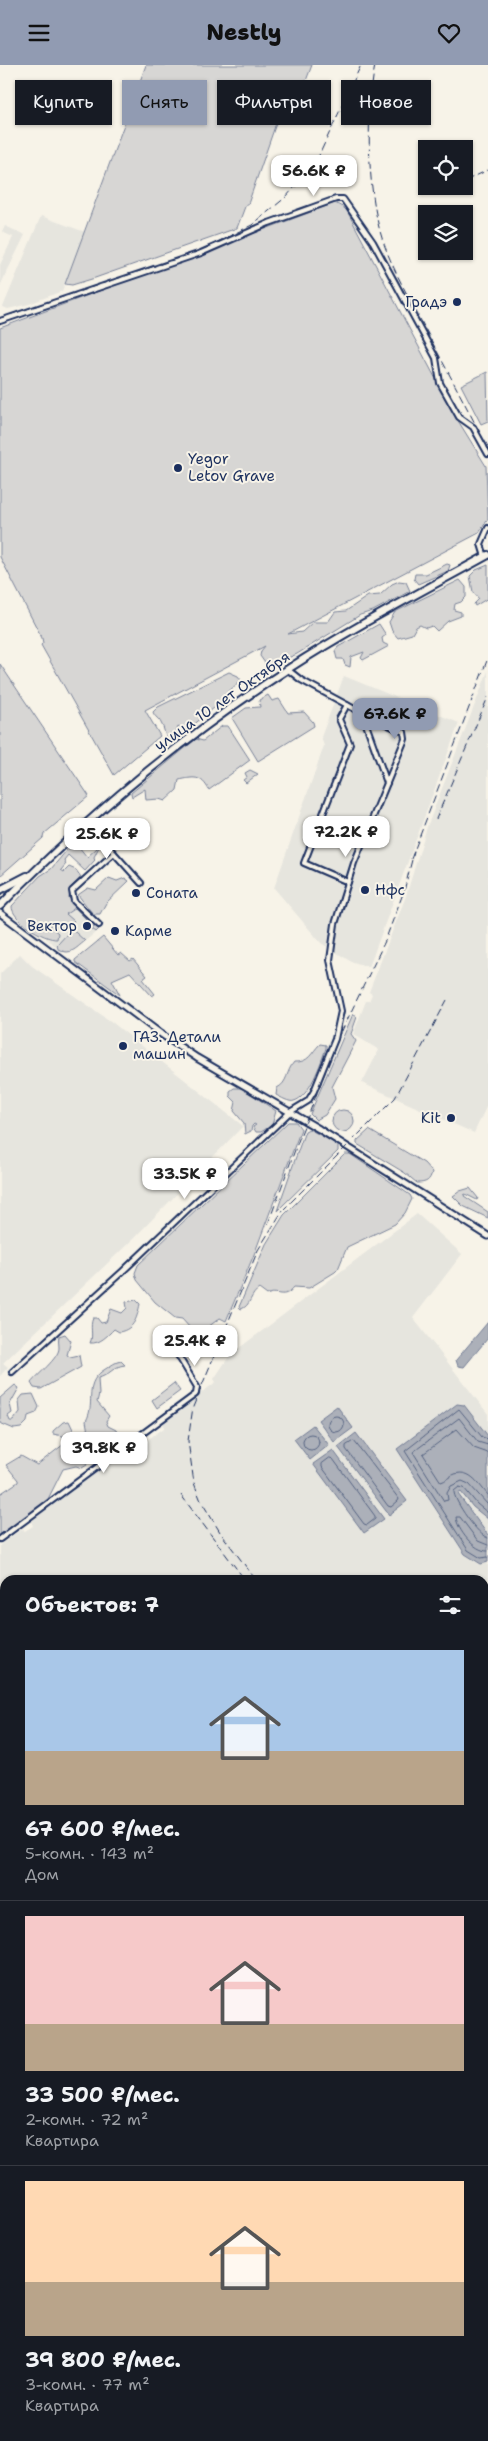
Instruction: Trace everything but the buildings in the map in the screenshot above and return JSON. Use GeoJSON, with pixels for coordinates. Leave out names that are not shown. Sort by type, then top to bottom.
{"type":"FeatureCollection","features":[{"type":"Feature","properties":{"kind":"main road","name":"улица 10 лет Октября"},"geometry":{"type":"LineString","coordinates":[[0,907],[84,826],[171,750],[287,669],[379,614],[486,556]]}},
{"type":"Feature","properties":{"kind":"main road"},"geometry":{"type":"LineString","coordinates":[[0,891],[35,872]]}},
{"type":"Feature","properties":{"kind":"street"},"geometry":{"type":"LineString","coordinates":[[0,321],[201,253],[269,223],[336,199],[343,199],[373,242],[436,358],[439,380],[457,413],[462,420],[473,427],[488,453]]}},
{"type":"Feature","properties":{"kind":"street"},"geometry":{"type":"LineString","coordinates":[[486,556],[481,544],[488,528]]}},
{"type":"Feature","properties":{"kind":"street"},"geometry":{"type":"LineString","coordinates":[[12,1372],[123,1271],[290,1112],[308,1101],[314,1091],[335,1039],[341,1011],[331,973],[331,945],[335,924],[348,881],[405,739],[404,732],[346,705],[301,680],[287,669]]}},
{"type":"Feature","properties":{"kind":"street"},"geometry":{"type":"LineString","coordinates":[[346,705],[339,719],[350,744],[304,863],[348,881]]}},
{"type":"Feature","properties":{"kind":"street"},"geometry":{"type":"LineString","coordinates":[[362,713],[387,783]]}},
{"type":"Feature","properties":{"kind":"street"},"geometry":{"type":"LineString","coordinates":[[84,826],[114,853],[140,883]]}},
{"type":"Feature","properties":{"kind":"street"},"geometry":{"type":"LineString","coordinates":[[99,925],[74,901],[72,891],[114,853]]}},
{"type":"Feature","properties":{"kind":"street"},"geometry":{"type":"LineString","coordinates":[[0,913],[161,1034],[488,1236]]}},
{"type":"Feature","properties":{"kind":"street"},"geometry":{"type":"LineString","coordinates":[[0,1539],[196,1394],[197,1387],[170,1342]]}},
{"type":"Feature","properties":{"kind":"shaded area"},"geometry":{"type":"Polygon","coordinates":[[[146,65],[312,65],[306,80],[217,80],[217,125],[275,125],[248,204],[246,204],[237,228],[95,278],[72,285],[65,284],[124,125],[207,125],[207,80],[140,80],[146,65]]]}},
{"type":"Feature","properties":{"kind":"shaded area"},"geometry":{"type":"Polygon","coordinates":[[[335,203],[346,209],[457,419],[486,466],[488,519],[479,533],[288,634],[302,632],[313,622],[328,622],[335,612],[346,611],[368,596],[380,595],[392,584],[399,581],[406,582],[410,591],[373,611],[360,615],[297,654],[281,661],[265,663],[260,656],[265,646],[145,710],[160,736],[114,775],[41,645],[43,643],[42,638],[0,557],[0,328],[335,203]]]}},
{"type":"Feature","properties":{"kind":"shaded area"},"geometry":{"type":"Polygon","coordinates":[[[41,216],[85,232],[62,291],[29,304],[8,309],[3,307],[41,216]]]}},
{"type":"Feature","properties":{"kind":"shaded area"},"geometry":{"type":"Polygon","coordinates":[[[5,226],[25,235],[0,286],[0,265],[13,237],[2,232],[5,226]]]}},
{"type":"Feature","properties":{"kind":"shaded area"},"geometry":{"type":"Polygon","coordinates":[[[487,372],[488,421],[481,424],[461,385],[487,372]]]}},
{"type":"Feature","properties":{"kind":"shaded area"},"geometry":{"type":"Polygon","coordinates":[[[447,564],[450,565],[448,571],[418,584],[414,579],[415,574],[426,574],[447,564]]]}},
{"type":"Feature","properties":{"kind":"shaded area"},"geometry":{"type":"Polygon","coordinates":[[[488,565],[488,598],[475,606],[474,604],[479,599],[473,592],[470,576],[476,570],[488,565]]]}},
{"type":"Feature","properties":{"kind":"shaded area"},"geometry":{"type":"Polygon","coordinates":[[[460,580],[466,587],[466,597],[461,602],[455,604],[454,610],[461,612],[461,616],[448,621],[437,631],[432,626],[426,628],[420,625],[416,627],[412,634],[398,638],[392,631],[389,622],[395,612],[460,580]]]}},
{"type":"Feature","properties":{"kind":"shaded area"},"geometry":{"type":"Polygon","coordinates":[[[379,624],[386,635],[382,638],[383,643],[389,646],[363,660],[361,658],[364,652],[351,657],[350,667],[345,665],[343,659],[337,659],[335,651],[338,647],[379,624]]]}},
{"type":"Feature","properties":{"kind":"shaded area"},"geometry":{"type":"Polygon","coordinates":[[[0,664],[89,796],[44,834],[43,838],[0,876],[0,664]]]}},
{"type":"Feature","properties":{"kind":"shaded area"},"geometry":{"type":"Polygon","coordinates":[[[488,671],[488,1103],[474,1133],[362,1083],[379,1050],[353,1034],[366,1001],[369,1001],[372,994],[369,992],[406,896],[427,827],[488,671]]]}},
{"type":"Feature","properties":{"kind":"shaded area"},"geometry":{"type":"Polygon","coordinates":[[[229,672],[238,676],[241,680],[226,694],[226,698],[186,731],[178,727],[175,736],[168,740],[162,725],[153,712],[158,707],[229,672]]]}},
{"type":"Feature","properties":{"kind":"shaded area"},"geometry":{"type":"Polygon","coordinates":[[[344,676],[459,723],[369,967],[350,961],[321,943],[274,888],[324,746],[321,737],[344,676]]]}},
{"type":"Feature","properties":{"kind":"shaded area"},"geometry":{"type":"Polygon","coordinates":[[[268,695],[272,701],[279,699],[288,713],[304,712],[313,722],[314,726],[258,761],[232,718],[246,708],[260,707],[259,700],[268,695]]]}},
{"type":"Feature","properties":{"kind":"shaded area"},"geometry":{"type":"Polygon","coordinates":[[[222,726],[228,726],[250,760],[209,790],[200,779],[189,778],[179,780],[177,790],[165,801],[159,799],[146,800],[145,789],[132,797],[131,793],[196,739],[203,741],[222,726]]]}},
{"type":"Feature","properties":{"kind":"shaded area"},"geometry":{"type":"Polygon","coordinates":[[[250,770],[258,774],[246,783],[243,780],[247,777],[245,773],[250,770]]]}},
{"type":"Feature","properties":{"kind":"shaded area"},"geometry":{"type":"Polygon","coordinates":[[[85,836],[90,836],[80,843],[79,847],[87,857],[97,848],[93,842],[97,841],[100,845],[94,857],[95,860],[85,871],[68,855],[64,860],[66,864],[61,870],[64,872],[69,867],[76,870],[81,877],[70,888],[69,898],[99,929],[96,932],[92,929],[93,926],[75,908],[66,914],[74,921],[65,928],[57,927],[53,923],[50,926],[58,933],[57,939],[44,936],[22,922],[13,911],[12,906],[40,876],[51,869],[67,850],[85,836]]]}},
{"type":"Feature","properties":{"kind":"shaded area"},"geometry":{"type":"Polygon","coordinates":[[[109,878],[117,881],[125,878],[129,881],[106,903],[100,914],[93,914],[78,895],[88,888],[96,890],[109,878]]]}},
{"type":"Feature","properties":{"kind":"shaded area"},"geometry":{"type":"Polygon","coordinates":[[[75,908],[93,926],[92,929],[96,932],[72,952],[66,953],[46,939],[54,940],[50,926],[75,908]]]}},
{"type":"Feature","properties":{"kind":"shaded area"},"geometry":{"type":"Polygon","coordinates":[[[75,932],[85,941],[69,952],[58,949],[57,945],[68,933],[75,932]]]}},
{"type":"Feature","properties":{"kind":"shaded area"},"geometry":{"type":"Polygon","coordinates":[[[103,937],[118,955],[121,953],[130,961],[133,959],[147,976],[143,979],[155,994],[152,996],[130,972],[112,980],[120,995],[75,962],[103,937]]]}},
{"type":"Feature","properties":{"kind":"shaded area"},"geometry":{"type":"Polygon","coordinates":[[[20,954],[32,966],[113,1023],[243,1126],[134,1238],[3,1363],[8,1367],[0,1376],[0,974],[20,954]]]}},
{"type":"Feature","properties":{"kind":"shaded area"},"geometry":{"type":"Polygon","coordinates":[[[353,1014],[357,1017],[351,1034],[356,1041],[332,1087],[335,1099],[325,1115],[316,1120],[310,1114],[353,1014]]]}},
{"type":"Feature","properties":{"kind":"shaded area"},"geometry":{"type":"Polygon","coordinates":[[[320,1044],[326,1045],[326,1048],[314,1078],[305,1093],[300,1098],[292,1101],[276,1095],[277,1088],[285,1080],[294,1062],[303,1061],[309,1057],[320,1044]]]}},
{"type":"Feature","properties":{"kind":"shaded area"},"geometry":{"type":"Polygon","coordinates":[[[234,1088],[242,1088],[276,1111],[272,1125],[261,1132],[256,1132],[253,1127],[256,1125],[254,1124],[251,1131],[245,1134],[244,1123],[234,1111],[236,1102],[230,1096],[230,1091],[234,1088]]]}},
{"type":"Feature","properties":{"kind":"shaded area"},"geometry":{"type":"Polygon","coordinates":[[[343,1110],[351,1113],[354,1121],[351,1129],[343,1132],[335,1129],[332,1121],[335,1113],[343,1110]]]}},
{"type":"Feature","properties":{"kind":"shaded area"},"geometry":{"type":"Polygon","coordinates":[[[288,1122],[296,1122],[301,1129],[255,1252],[226,1321],[220,1318],[208,1327],[190,1328],[182,1319],[175,1318],[155,1302],[137,1280],[135,1273],[138,1265],[288,1122]]]}},
{"type":"Feature","properties":{"kind":"shaded area"},"geometry":{"type":"Polygon","coordinates":[[[309,1129],[338,1145],[338,1151],[277,1211],[305,1131],[309,1129]]]}},
{"type":"Feature","properties":{"kind":"shaded area"},"geometry":{"type":"Polygon","coordinates":[[[369,1130],[424,1163],[432,1172],[430,1178],[425,1182],[417,1183],[405,1173],[357,1144],[357,1141],[369,1130]]]}},
{"type":"Feature","properties":{"kind":"shaded area"},"geometry":{"type":"Polygon","coordinates":[[[345,1154],[350,1154],[410,1195],[412,1199],[405,1213],[395,1224],[347,1247],[338,1269],[309,1288],[294,1287],[287,1293],[267,1295],[259,1289],[247,1305],[241,1309],[239,1307],[266,1244],[284,1215],[345,1154]]]}},
{"type":"Feature","properties":{"kind":"shaded area"},"geometry":{"type":"Polygon","coordinates":[[[470,1188],[478,1198],[477,1200],[465,1194],[464,1196],[488,1212],[488,1218],[463,1206],[453,1196],[460,1191],[470,1188]]]}},
{"type":"Feature","properties":{"kind":"shaded area"},"geometry":{"type":"Polygon","coordinates":[[[417,1214],[462,1254],[413,1318],[488,1414],[488,1575],[0,1575],[0,1545],[22,1529],[25,1531],[33,1526],[31,1521],[136,1442],[146,1441],[164,1428],[163,1421],[216,1382],[214,1379],[230,1355],[417,1214]]]}},
{"type":"Feature","properties":{"kind":"shaded area"},"geometry":{"type":"Polygon","coordinates":[[[136,1300],[140,1304],[136,1318],[129,1328],[119,1332],[114,1329],[100,1341],[90,1343],[93,1318],[97,1318],[101,1323],[106,1322],[111,1309],[122,1313],[127,1308],[126,1302],[136,1300]]]}},
{"type":"Feature","properties":{"kind":"shaded area"},"geometry":{"type":"Polygon","coordinates":[[[65,1334],[71,1341],[67,1355],[70,1357],[79,1355],[81,1367],[41,1389],[34,1388],[31,1383],[55,1357],[59,1348],[59,1336],[65,1334]]]}},
{"type":"Feature","properties":{"kind":"shaded area"},"geometry":{"type":"Polygon","coordinates":[[[121,1361],[125,1365],[117,1367],[98,1378],[99,1394],[97,1402],[109,1416],[106,1421],[108,1426],[116,1430],[118,1435],[93,1447],[80,1445],[87,1465],[82,1468],[76,1466],[63,1469],[47,1501],[0,1535],[0,1494],[18,1482],[6,1465],[21,1456],[37,1465],[64,1444],[63,1436],[53,1434],[53,1431],[63,1422],[69,1421],[77,1438],[85,1436],[88,1432],[86,1421],[89,1414],[94,1380],[107,1368],[121,1361]]]}},
{"type":"Feature","properties":{"kind":"shaded area"},"geometry":{"type":"Polygon","coordinates":[[[174,1383],[180,1391],[157,1408],[152,1400],[174,1383]]]}},
{"type":"Feature","properties":{"kind":"shaded area"},"geometry":{"type":"Polygon","coordinates":[[[15,1385],[19,1388],[10,1404],[12,1413],[8,1416],[10,1421],[13,1421],[20,1412],[19,1400],[23,1395],[33,1394],[39,1407],[36,1413],[28,1416],[27,1422],[21,1428],[14,1429],[0,1423],[0,1398],[15,1385]]]}},
{"type":"Feature","properties":{"kind":"water"},"geometry":{"type":"Polygon","coordinates":[[[488,1322],[488,1338],[464,1367],[458,1366],[456,1360],[488,1322]]]}},
{"type":"Feature","properties":{"kind":"water"},"geometry":{"type":"Polygon","coordinates":[[[457,1404],[464,1405],[488,1436],[488,1519],[473,1507],[461,1492],[458,1494],[488,1535],[488,1562],[481,1564],[465,1554],[397,1449],[457,1404]]]}},
{"type":"Feature","properties":{"kind":"water"},"geometry":{"type":"Polygon","coordinates":[[[337,1406],[353,1428],[334,1442],[318,1420],[337,1406]]]}},
{"type":"Feature","properties":{"kind":"water"},"geometry":{"type":"Polygon","coordinates":[[[313,1425],[329,1445],[310,1460],[294,1439],[313,1425]]]}},
{"type":"Feature","properties":{"kind":"water"},"geometry":{"type":"Polygon","coordinates":[[[356,1433],[407,1501],[389,1515],[338,1447],[356,1433]]]}},
{"type":"Feature","properties":{"kind":"water"},"geometry":{"type":"Polygon","coordinates":[[[333,1450],[384,1519],[364,1533],[313,1464],[333,1450]]]}},
{"type":"Feature","properties":{"kind":"railway"},"geometry":{"type":"LineString","coordinates":[[0,318],[197,252],[252,225],[286,197],[315,164],[361,65]]}},
{"type":"Feature","properties":{"kind":"railway"},"geometry":{"type":"LineString","coordinates":[[375,65],[369,129],[373,198],[382,238],[399,279],[488,449]]}},
{"type":"Feature","properties":{"kind":"railway"},"geometry":{"type":"LineString","coordinates":[[473,177],[488,170]]}},
{"type":"Feature","properties":{"kind":"railway"},"geometry":{"type":"LineString","coordinates":[[411,859],[488,658]]}},
{"type":"Feature","properties":{"kind":"railway"},"geometry":{"type":"LineString","coordinates":[[436,819],[488,697]]}},
{"type":"Feature","properties":{"kind":"railway"},"geometry":{"type":"LineString","coordinates":[[268,1224],[339,1037],[385,941],[404,891],[414,852]]}},
{"type":"Feature","properties":{"kind":"railway"},"geometry":{"type":"LineString","coordinates":[[252,1575],[220,1532],[201,1501],[194,1483],[188,1441],[193,1407],[258,1250],[283,1210],[395,1098],[447,1000]]}},
{"type":"Feature","properties":{"kind":"railway"},"geometry":{"type":"LineString","coordinates":[[181,1495],[241,1575]]}},
{"type":"Feature","properties":{"kind":"place","name":"Градэ"},"geometry":{"type":"Point","coordinates":[457,302]}},
{"type":"Feature","properties":{"kind":"place","name":"Yegor Letov Grave"},"geometry":{"type":"Point","coordinates":[178,468]}},
{"type":"Feature","properties":{"kind":"place","name":"Нфс"},"geometry":{"type":"Point","coordinates":[365,890]}},
{"type":"Feature","properties":{"kind":"place","name":"Соната"},"geometry":{"type":"Point","coordinates":[136,893]}},
{"type":"Feature","properties":{"kind":"place","name":"Вектор"},"geometry":{"type":"Point","coordinates":[87,926]}},
{"type":"Feature","properties":{"kind":"place","name":"Карме"},"geometry":{"type":"Point","coordinates":[115,931]}},
{"type":"Feature","properties":{"kind":"place","name":"ГАЗ. Детали машин"},"geometry":{"type":"Point","coordinates":[123,1046]}},
{"type":"Feature","properties":{"kind":"place","name":"Kit"},"geometry":{"type":"Point","coordinates":[451,1118]}}]}
